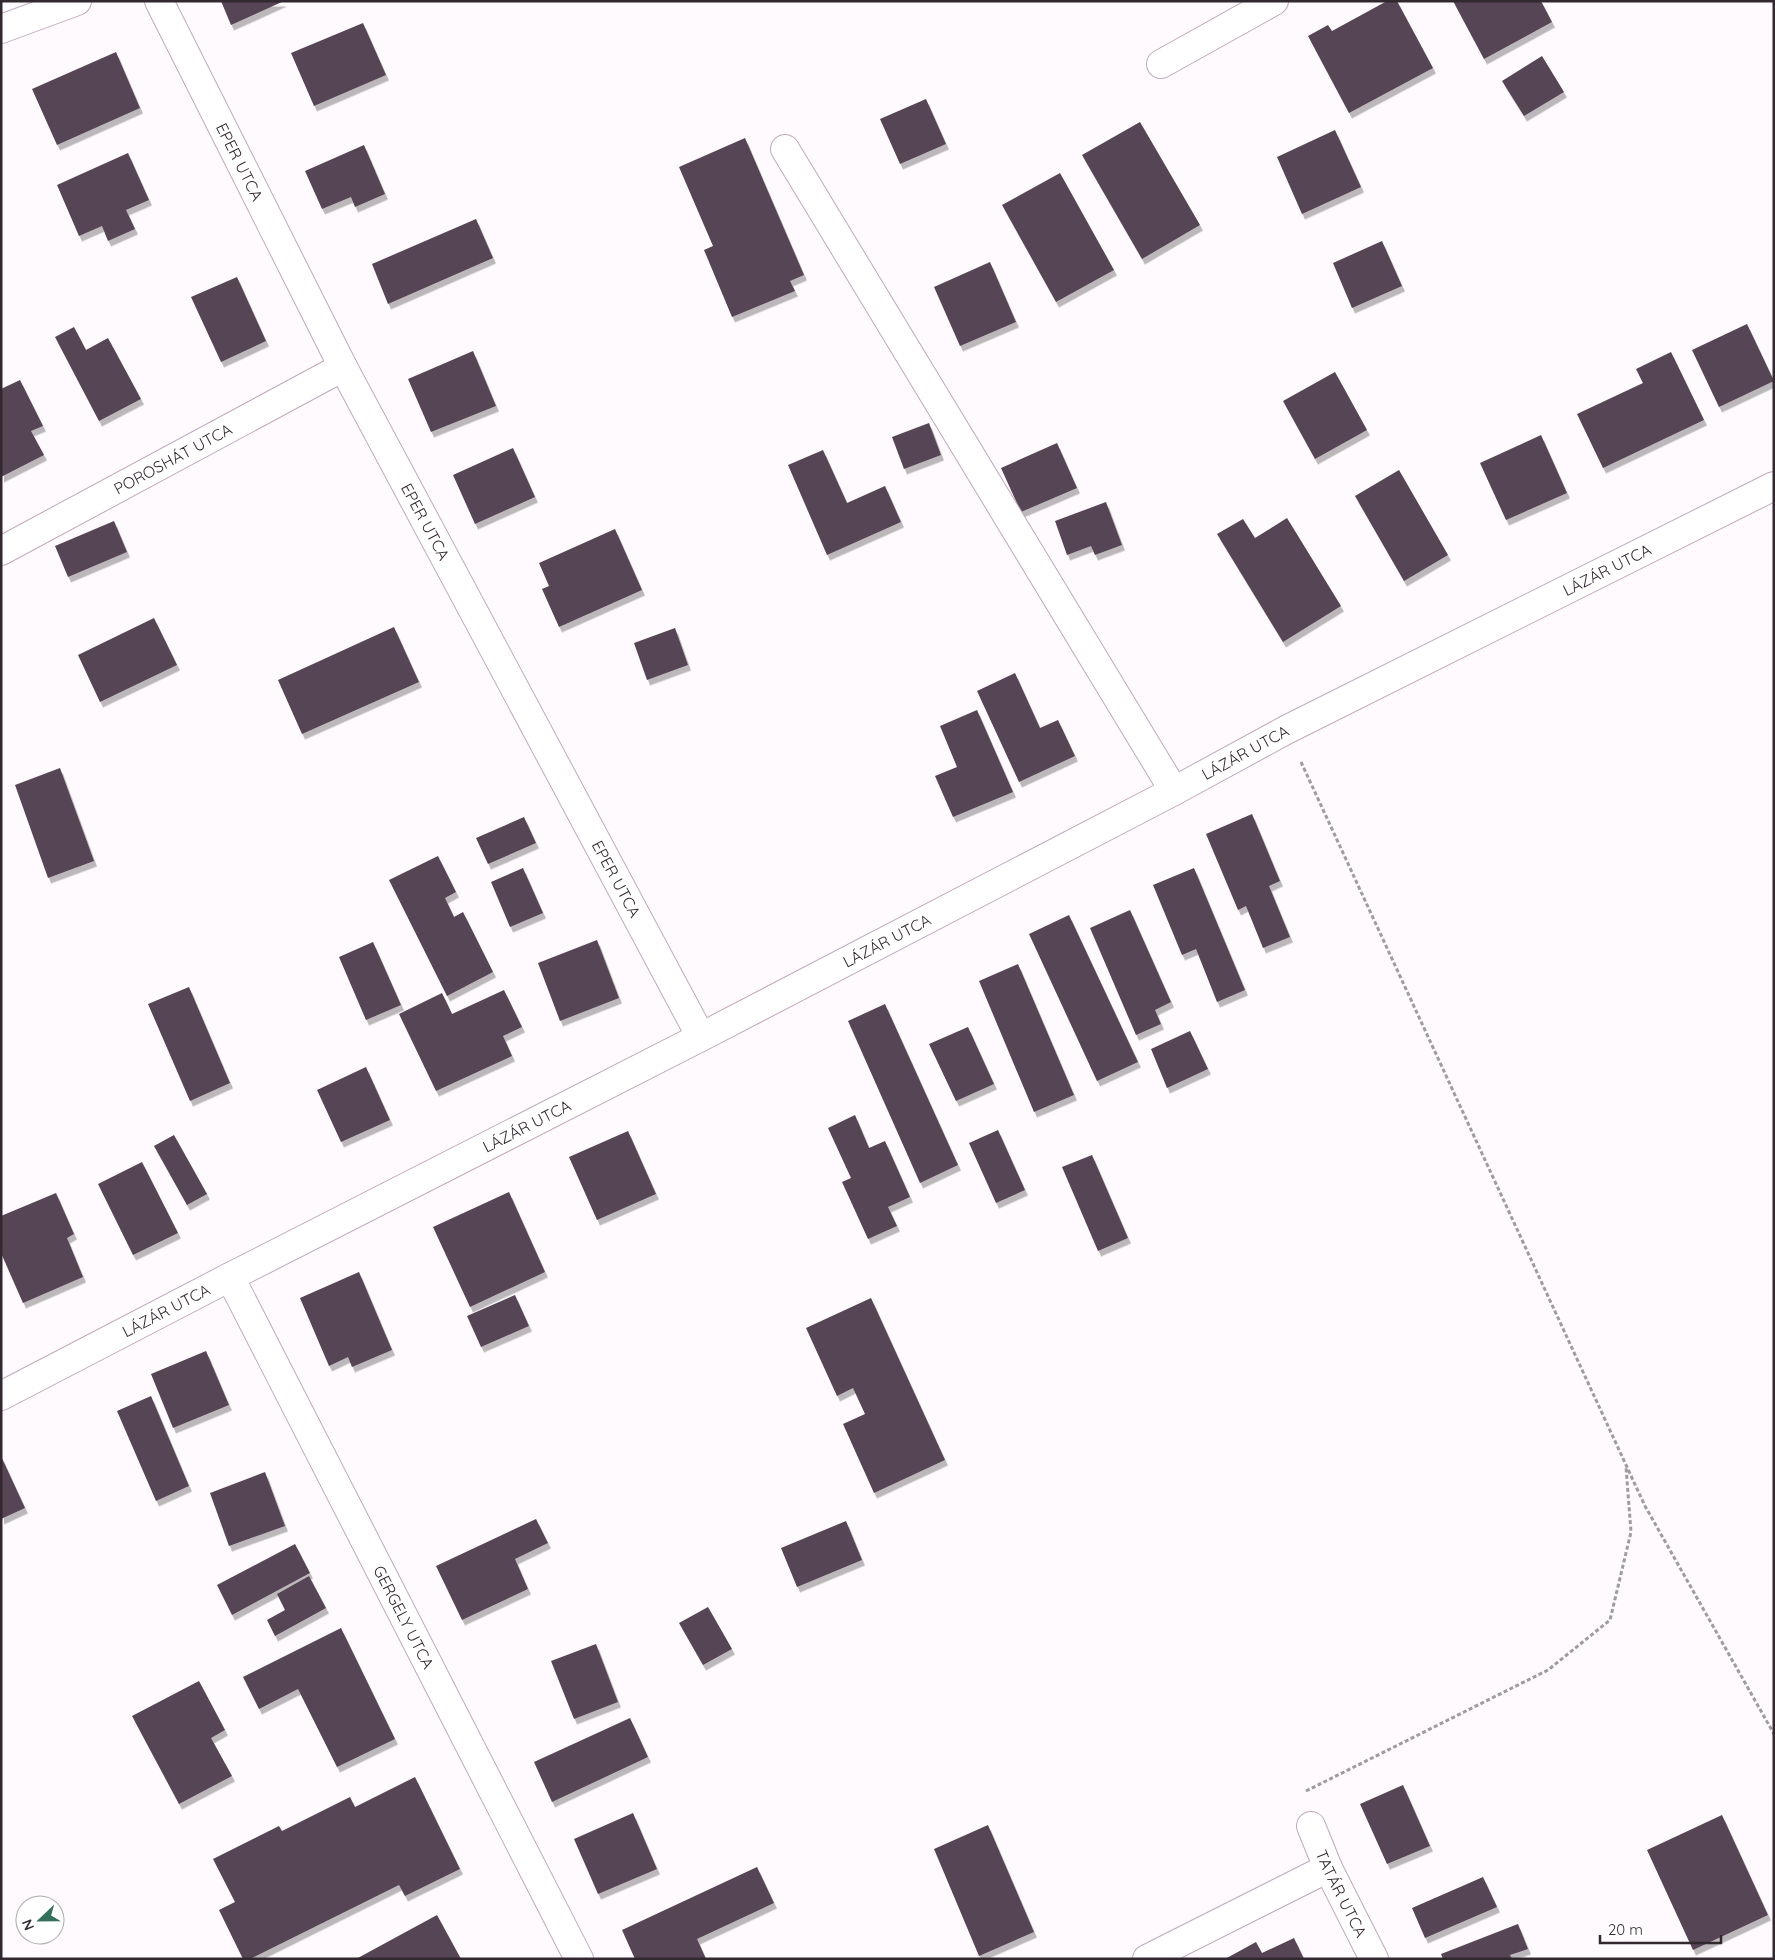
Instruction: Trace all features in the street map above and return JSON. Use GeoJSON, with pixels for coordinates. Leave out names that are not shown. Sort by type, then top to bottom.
{"type":"FeatureCollection","features":[{"type":"Feature","properties":{"kind":"street"},"geometry":{"type":"LineString","coordinates":[[1,29],[77,1]]}},
{"type":"Feature","properties":{"kind":"street","name":"EPER UTCA"},"geometry":{"type":"LineString","coordinates":[[159,1],[343,367],[701,1037]]}},
{"type":"Feature","properties":{"kind":"street"},"geometry":{"type":"LineString","coordinates":[[1161,64],[1274,1]]}},
{"type":"Feature","properties":{"kind":"street"},"geometry":{"type":"LineString","coordinates":[[785,149],[1174,791]]}},
{"type":"Feature","properties":{"kind":"street","name":"POROSHÁT UTCA"},"geometry":{"type":"LineString","coordinates":[[1,551],[343,367]]}},
{"type":"Feature","properties":{"kind":"street","name":"LÁZÁR UTCA"},"geometry":{"type":"LineString","coordinates":[[1,1396],[230,1276],[701,1037],[1174,791],[1286,730],[1774,486]]}},
{"type":"Feature","properties":{"kind":"street","name":"GERGELY UTCA"},"geometry":{"type":"LineString","coordinates":[[230,1276],[579,1959]]}},
{"type":"Feature","properties":{"kind":"street","name":"TATÁR UTCA"},"geometry":{"type":"LineString","coordinates":[[1311,1826],[1328,1868],[1374,1959]]}},
{"type":"Feature","properties":{"kind":"street"},"geometry":{"type":"LineString","coordinates":[[1147,1959],[1328,1868]]}},
{"type":"Feature","properties":{"kind":"path"},"geometry":{"type":"LineString","coordinates":[[1286,730],[1645,1506],[1774,1734]]}},
{"type":"Feature","properties":{"kind":"path"},"geometry":{"type":"LineString","coordinates":[[1311,1826],[1306,1790],[1548,1670],[1610,1620],[1631,1532],[1626,1464]]}},
{"type":"Feature","properties":{"kind":"building"},"geometry":{"type":"Polygon","coordinates":[[[221,1],[284,1],[231,25],[221,1]]]}},
{"type":"Feature","properties":{"kind":"building"},"geometry":{"type":"Polygon","coordinates":[[[1387,1],[1397,1],[1433,68],[1349,113],[1308,36],[1328,25],[1332,31],[1387,1]]]}},
{"type":"Feature","properties":{"kind":"building"},"geometry":{"type":"Polygon","coordinates":[[[1453,1],[1541,1],[1552,22],[1484,59],[1453,1]]]}},
{"type":"Feature","properties":{"kind":"building"},"geometry":{"type":"Polygon","coordinates":[[[363,23],[386,75],[314,106],[291,53],[363,23]]]}},
{"type":"Feature","properties":{"kind":"building"},"geometry":{"type":"Polygon","coordinates":[[[116,52],[140,108],[57,145],[32,89],[116,52]]]}},
{"type":"Feature","properties":{"kind":"building"},"geometry":{"type":"Polygon","coordinates":[[[1542,56],[1564,92],[1524,116],[1502,81],[1542,56]]]}},
{"type":"Feature","properties":{"kind":"building"},"geometry":{"type":"Polygon","coordinates":[[[926,99],[946,144],[900,164],[880,119],[926,99]]]}},
{"type":"Feature","properties":{"kind":"building"},"geometry":{"type":"Polygon","coordinates":[[[1140,122],[1200,225],[1142,259],[1082,155],[1140,122]]]}},
{"type":"Feature","properties":{"kind":"building"},"geometry":{"type":"Polygon","coordinates":[[[1335,130],[1361,187],[1302,214],[1277,157],[1335,130]]]}},
{"type":"Feature","properties":{"kind":"building"},"geometry":{"type":"Polygon","coordinates":[[[745,138],[804,275],[790,281],[795,291],[732,317],[704,250],[713,246],[679,167],[745,138]]]}},
{"type":"Feature","properties":{"kind":"building"},"geometry":{"type":"Polygon","coordinates":[[[364,145],[385,194],[355,207],[351,197],[322,209],[305,171],[364,145]]]}},
{"type":"Feature","properties":{"kind":"building"},"geometry":{"type":"Polygon","coordinates":[[[128,153],[149,200],[126,210],[135,229],[108,241],[102,226],[79,236],[57,185],[128,153]]]}},
{"type":"Feature","properties":{"kind":"building"},"geometry":{"type":"Polygon","coordinates":[[[1060,173],[1114,270],[1056,302],[1002,205],[1060,173]]]}},
{"type":"Feature","properties":{"kind":"building"},"geometry":{"type":"Polygon","coordinates":[[[476,219],[493,258],[388,304],[372,264],[476,219]]]}},
{"type":"Feature","properties":{"kind":"building"},"geometry":{"type":"Polygon","coordinates":[[[1382,241],[1402,286],[1352,308],[1333,263],[1382,241]]]}},
{"type":"Feature","properties":{"kind":"building"},"geometry":{"type":"Polygon","coordinates":[[[990,262],[1016,322],[960,346],[934,287],[990,262]]]}},
{"type":"Feature","properties":{"kind":"building"},"geometry":{"type":"Polygon","coordinates":[[[237,277],[266,341],[221,362],[191,297],[237,277]]]}},
{"type":"Feature","properties":{"kind":"building"},"geometry":{"type":"Polygon","coordinates":[[[1747,324],[1774,381],[1719,407],[1692,350],[1747,324]]]}},
{"type":"Feature","properties":{"kind":"building"},"geometry":{"type":"Polygon","coordinates":[[[74,327],[86,350],[108,338],[141,399],[99,421],[55,337],[74,327]]]}},
{"type":"Feature","properties":{"kind":"building"},"geometry":{"type":"Polygon","coordinates":[[[473,351],[496,406],[431,432],[408,379],[473,351]]]}},
{"type":"Feature","properties":{"kind":"building"},"geometry":{"type":"Polygon","coordinates":[[[1671,352],[1704,420],[1603,468],[1577,414],[1643,383],[1636,369],[1671,352]]]}},
{"type":"Feature","properties":{"kind":"building"},"geometry":{"type":"Polygon","coordinates":[[[1335,372],[1367,430],[1315,459],[1283,401],[1335,372]]]}},
{"type":"Feature","properties":{"kind":"building"},"geometry":{"type":"Polygon","coordinates":[[[20,380],[43,426],[31,431],[44,455],[1,477],[1,389],[20,380]]]}},
{"type":"Feature","properties":{"kind":"building"},"geometry":{"type":"Polygon","coordinates":[[[929,423],[941,455],[904,469],[892,437],[929,423]]]}},
{"type":"Feature","properties":{"kind":"building"},"geometry":{"type":"Polygon","coordinates":[[[1541,435],[1567,493],[1506,520],[1480,463],[1541,435]]]}},
{"type":"Feature","properties":{"kind":"building"},"geometry":{"type":"Polygon","coordinates":[[[1057,443],[1077,488],[1021,512],[1001,468],[1057,443]]]}},
{"type":"Feature","properties":{"kind":"building"},"geometry":{"type":"Polygon","coordinates":[[[513,448],[535,497],[475,524],[453,475],[513,448]]]}},
{"type":"Feature","properties":{"kind":"building"},"geometry":{"type":"Polygon","coordinates":[[[823,450],[847,503],[885,486],[901,522],[827,555],[788,465],[823,450]]]}},
{"type":"Feature","properties":{"kind":"building"},"geometry":{"type":"Polygon","coordinates":[[[1399,470],[1448,555],[1404,581],[1355,496],[1399,470]]]}},
{"type":"Feature","properties":{"kind":"building"},"geometry":{"type":"Polygon","coordinates":[[[1106,502],[1122,545],[1095,555],[1091,546],[1067,555],[1055,521],[1106,502]]]}},
{"type":"Feature","properties":{"kind":"building"},"geometry":{"type":"Polygon","coordinates":[[[1287,518],[1341,606],[1283,642],[1217,534],[1243,519],[1255,538],[1287,518]]]}},
{"type":"Feature","properties":{"kind":"building"},"geometry":{"type":"Polygon","coordinates":[[[114,521],[127,552],[68,577],[55,546],[114,521]]]}},
{"type":"Feature","properties":{"kind":"building"},"geometry":{"type":"Polygon","coordinates":[[[615,529],[642,590],[559,627],[542,589],[549,586],[539,563],[615,529]]]}},
{"type":"Feature","properties":{"kind":"building"},"geometry":{"type":"Polygon","coordinates":[[[154,618],[177,665],[100,702],[78,655],[154,618]]]}},
{"type":"Feature","properties":{"kind":"building"},"geometry":{"type":"Polygon","coordinates":[[[394,627],[419,682],[302,734],[278,680],[394,627]]]}},
{"type":"Feature","properties":{"kind":"building"},"geometry":{"type":"Polygon","coordinates":[[[675,628],[688,665],[647,680],[634,643],[675,628]]]}},
{"type":"Feature","properties":{"kind":"building"},"geometry":{"type":"Polygon","coordinates":[[[1015,673],[1040,728],[1058,720],[1075,756],[1019,782],[977,691],[1015,673]]]}},
{"type":"Feature","properties":{"kind":"building"},"geometry":{"type":"Polygon","coordinates":[[[977,710],[1013,792],[953,817],[935,776],[957,767],[940,726],[977,710]]]}},
{"type":"Feature","properties":{"kind":"building"},"geometry":{"type":"Polygon","coordinates":[[[60,768],[94,861],[48,878],[15,785],[60,768]]]}},
{"type":"Feature","properties":{"kind":"building"},"geometry":{"type":"Polygon","coordinates":[[[1252,814],[1280,881],[1269,886],[1290,937],[1263,948],[1246,906],[1238,910],[1206,834],[1252,814]]]}},
{"type":"Feature","properties":{"kind":"building"},"geometry":{"type":"Polygon","coordinates":[[[524,817],[536,843],[488,864],[476,838],[524,817]]]}},
{"type":"Feature","properties":{"kind":"building"},"geometry":{"type":"Polygon","coordinates":[[[438,856],[456,892],[445,898],[454,917],[463,912],[493,972],[447,996],[389,880],[438,856]]]}},
{"type":"Feature","properties":{"kind":"building"},"geometry":{"type":"Polygon","coordinates":[[[523,868],[543,913],[510,927],[491,882],[523,868]]]}},
{"type":"Feature","properties":{"kind":"building"},"geometry":{"type":"Polygon","coordinates":[[[1194,868],[1245,990],[1217,1002],[1196,949],[1182,955],[1153,885],[1194,868]]]}},
{"type":"Feature","properties":{"kind":"building"},"geometry":{"type":"Polygon","coordinates":[[[1130,910],[1171,1002],[1155,1010],[1161,1024],[1136,1035],[1090,928],[1130,910]]]}},
{"type":"Feature","properties":{"kind":"building"},"geometry":{"type":"Polygon","coordinates":[[[1069,915],[1138,1062],[1097,1081],[1029,934],[1069,915]]]}},
{"type":"Feature","properties":{"kind":"building"},"geometry":{"type":"Polygon","coordinates":[[[597,940],[619,998],[560,1021],[538,963],[597,940]]]}},
{"type":"Feature","properties":{"kind":"building"},"geometry":{"type":"Polygon","coordinates":[[[373,942],[401,1005],[366,1020],[339,957],[373,942]]]}},
{"type":"Feature","properties":{"kind":"building"},"geometry":{"type":"Polygon","coordinates":[[[1018,964],[1074,1095],[1034,1112],[979,981],[1018,964]]]}},
{"type":"Feature","properties":{"kind":"building"},"geometry":{"type":"Polygon","coordinates":[[[189,987],[230,1083],[190,1101],[148,1004],[189,987]]]}},
{"type":"Feature","properties":{"kind":"building"},"geometry":{"type":"Polygon","coordinates":[[[504,990],[522,1027],[503,1036],[512,1056],[436,1091],[399,1014],[442,993],[452,1014],[504,990]]]}},
{"type":"Feature","properties":{"kind":"building"},"geometry":{"type":"Polygon","coordinates":[[[885,1004],[958,1165],[920,1183],[848,1021],[885,1004]]]}},
{"type":"Feature","properties":{"kind":"building"},"geometry":{"type":"Polygon","coordinates":[[[968,1027],[994,1084],[956,1101],[929,1044],[968,1027]]]}},
{"type":"Feature","properties":{"kind":"building"},"geometry":{"type":"Polygon","coordinates":[[[1190,1031],[1208,1069],[1167,1088],[1151,1049],[1190,1031]]]}},
{"type":"Feature","properties":{"kind":"building"},"geometry":{"type":"Polygon","coordinates":[[[366,1067],[390,1120],[341,1142],[317,1090],[366,1067]]]}},
{"type":"Feature","properties":{"kind":"building"},"geometry":{"type":"Polygon","coordinates":[[[855,1115],[869,1148],[885,1141],[910,1197],[888,1207],[897,1226],[868,1239],[842,1182],[851,1178],[828,1128],[855,1115]]]}},
{"type":"Feature","properties":{"kind":"building"},"geometry":{"type":"Polygon","coordinates":[[[998,1130],[1025,1190],[996,1203],[969,1143],[998,1130]]]}},
{"type":"Feature","properties":{"kind":"building"},"geometry":{"type":"Polygon","coordinates":[[[628,1131],[656,1194],[597,1220],[569,1157],[628,1131]]]}},
{"type":"Feature","properties":{"kind":"building"},"geometry":{"type":"Polygon","coordinates":[[[174,1135],[207,1194],[187,1205],[154,1146],[174,1135]]]}},
{"type":"Feature","properties":{"kind":"building"},"geometry":{"type":"Polygon","coordinates":[[[1092,1155],[1128,1238],[1098,1251],[1062,1167],[1092,1155]]]}},
{"type":"Feature","properties":{"kind":"building"},"geometry":{"type":"Polygon","coordinates":[[[142,1162],[178,1233],[133,1255],[98,1184],[142,1162]]]}},
{"type":"Feature","properties":{"kind":"building"},"geometry":{"type":"Polygon","coordinates":[[[509,1192],[545,1272],[470,1307],[433,1227],[509,1192]]]}},
{"type":"Feature","properties":{"kind":"building"},"geometry":{"type":"Polygon","coordinates":[[[56,1193],[74,1234],[67,1238],[83,1277],[23,1303],[1,1253],[1,1216],[56,1193]]]}},
{"type":"Feature","properties":{"kind":"building"},"geometry":{"type":"Polygon","coordinates":[[[359,1272],[392,1350],[352,1367],[348,1357],[329,1366],[300,1298],[359,1272]]]}},
{"type":"Feature","properties":{"kind":"building"},"geometry":{"type":"Polygon","coordinates":[[[515,1295],[529,1326],[481,1347],[467,1316],[515,1295]]]}},
{"type":"Feature","properties":{"kind":"building"},"geometry":{"type":"Polygon","coordinates":[[[871,1298],[945,1460],[874,1493],[843,1424],[865,1414],[853,1388],[837,1396],[806,1328],[871,1298]]]}},
{"type":"Feature","properties":{"kind":"building"},"geometry":{"type":"Polygon","coordinates":[[[206,1351],[229,1405],[173,1428],[151,1374],[206,1351]]]}},
{"type":"Feature","properties":{"kind":"building"},"geometry":{"type":"Polygon","coordinates":[[[151,1396],[189,1486],[156,1501],[117,1411],[151,1396]]]}},
{"type":"Feature","properties":{"kind":"building"},"geometry":{"type":"Polygon","coordinates":[[[1,1456],[25,1508],[1,1519],[1,1456]]]}},
{"type":"Feature","properties":{"kind":"building"},"geometry":{"type":"Polygon","coordinates":[[[265,1472],[285,1526],[229,1546],[210,1493],[265,1472]]]}},
{"type":"Feature","properties":{"kind":"building"},"geometry":{"type":"Polygon","coordinates":[[[536,1519],[548,1543],[515,1559],[528,1589],[462,1620],[436,1566],[536,1519]]]}},
{"type":"Feature","properties":{"kind":"building"},"geometry":{"type":"Polygon","coordinates":[[[846,1521],[862,1560],[797,1587],[781,1548],[846,1521]]]}},
{"type":"Feature","properties":{"kind":"building"},"geometry":{"type":"Polygon","coordinates":[[[295,1544],[310,1573],[232,1615],[217,1585],[295,1544]]]}},
{"type":"Feature","properties":{"kind":"building"},"geometry":{"type":"Polygon","coordinates":[[[309,1576],[326,1608],[275,1636],[267,1620],[285,1610],[277,1594],[309,1576]]]}},
{"type":"Feature","properties":{"kind":"building"},"geometry":{"type":"Polygon","coordinates":[[[708,1607],[732,1649],[703,1665],[679,1623],[708,1607]]]}},
{"type":"Feature","properties":{"kind":"building"},"geometry":{"type":"Polygon","coordinates":[[[341,1628],[395,1739],[337,1767],[298,1689],[259,1709],[243,1677],[341,1628]]]}},
{"type":"Feature","properties":{"kind":"building"},"geometry":{"type":"Polygon","coordinates":[[[596,1644],[618,1702],[574,1719],[551,1661],[596,1644]]]}},
{"type":"Feature","properties":{"kind":"building"},"geometry":{"type":"Polygon","coordinates":[[[199,1681],[225,1730],[211,1738],[232,1776],[179,1804],[132,1716],[199,1681]]]}},
{"type":"Feature","properties":{"kind":"building"},"geometry":{"type":"Polygon","coordinates":[[[630,1718],[648,1757],[552,1802],[534,1762],[630,1718]]]}},
{"type":"Feature","properties":{"kind":"building"},"geometry":{"type":"Polygon","coordinates":[[[415,1777],[460,1869],[405,1896],[399,1885],[250,1959],[243,1959],[219,1910],[235,1902],[213,1859],[279,1826],[282,1831],[350,1797],[355,1807],[415,1777]]]}},
{"type":"Feature","properties":{"kind":"building"},"geometry":{"type":"Polygon","coordinates":[[[1403,1785],[1430,1846],[1387,1864],[1360,1804],[1403,1785]]]}},
{"type":"Feature","properties":{"kind":"building"},"geometry":{"type":"Polygon","coordinates":[[[633,1813],[657,1869],[598,1894],[574,1839],[633,1813]]]}},
{"type":"Feature","properties":{"kind":"building"},"geometry":{"type":"Polygon","coordinates":[[[1722,1815],[1768,1915],[1693,1950],[1647,1850],[1722,1815]]]}},
{"type":"Feature","properties":{"kind":"building"},"geometry":{"type":"Polygon","coordinates":[[[988,1825],[1034,1932],[979,1956],[934,1849],[988,1825]]]}},
{"type":"Feature","properties":{"kind":"building"},"geometry":{"type":"Polygon","coordinates":[[[757,1867],[774,1903],[697,1939],[706,1959],[635,1959],[622,1930],[757,1867]]]}},
{"type":"Feature","properties":{"kind":"building"},"geometry":{"type":"Polygon","coordinates":[[[1483,1877],[1497,1907],[1425,1938],[1412,1908],[1483,1877]]]}},
{"type":"Feature","properties":{"kind":"building"},"geometry":{"type":"Polygon","coordinates":[[[437,1915],[461,1959],[356,1959],[437,1915]]]}},
{"type":"Feature","properties":{"kind":"building"},"geometry":{"type":"Polygon","coordinates":[[[1518,1924],[1528,1949],[1510,1955],[1512,1959],[1443,1959],[1441,1954],[1518,1924]]]}},
{"type":"Feature","properties":{"kind":"building"},"geometry":{"type":"Polygon","coordinates":[[[1294,1938],[1304,1959],[1225,1959],[1256,1942],[1262,1953],[1294,1938]]]}}]}
